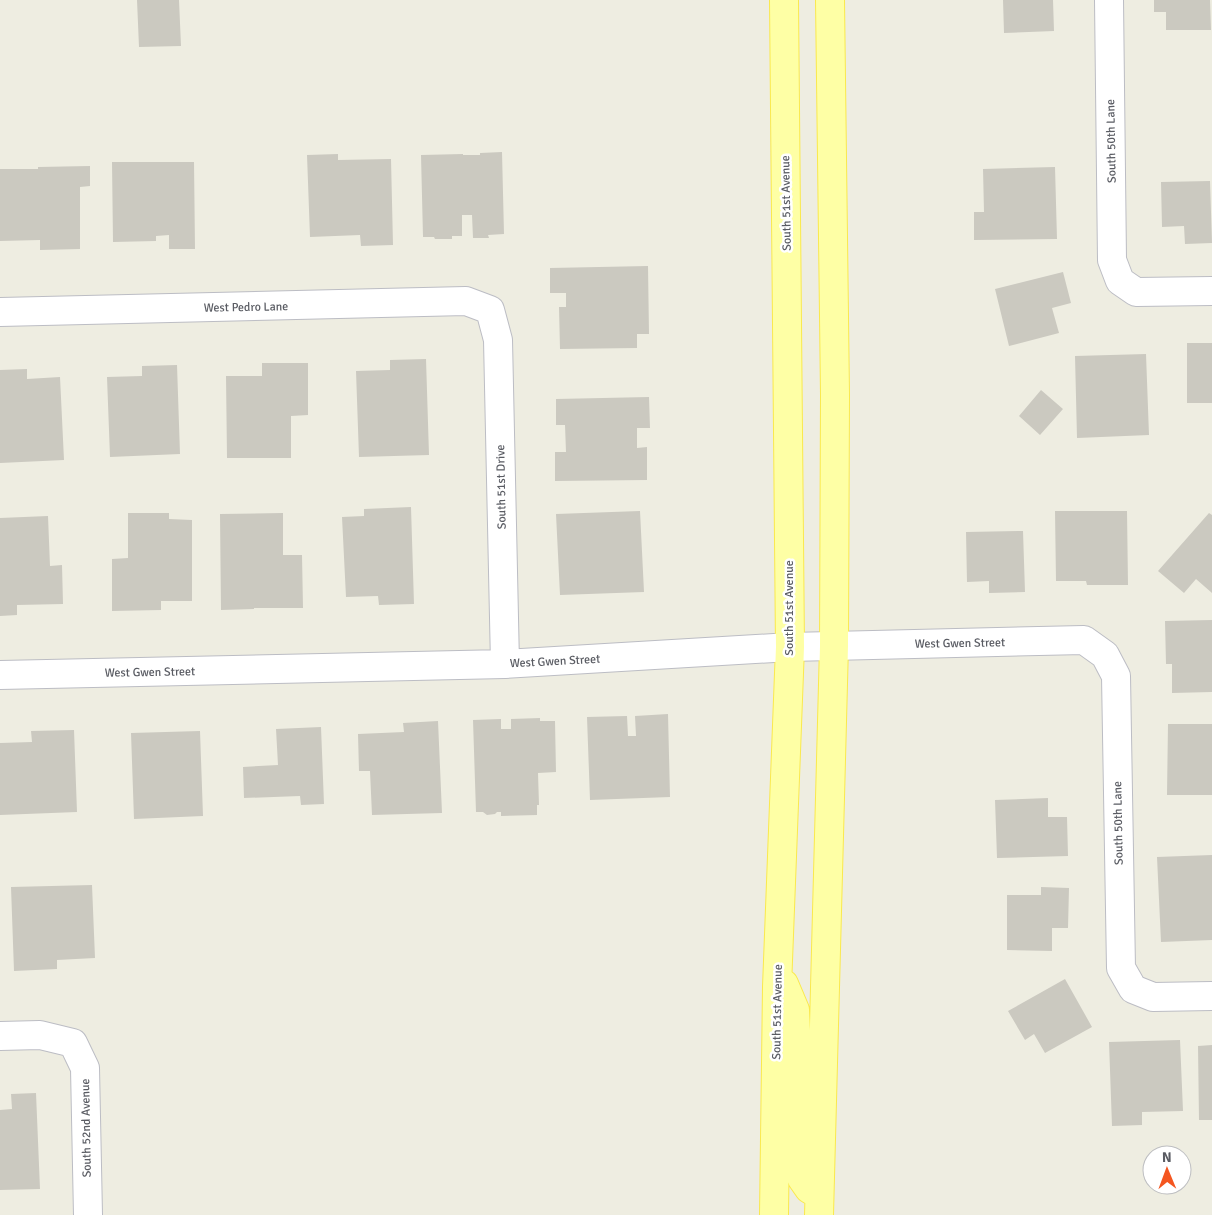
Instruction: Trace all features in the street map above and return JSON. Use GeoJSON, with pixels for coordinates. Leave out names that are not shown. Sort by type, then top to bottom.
{"type":"FeatureCollection","features":[{"type":"Feature","properties":{"kind":"main road","name":"South 51st Avenue"},"geometry":{"type":"LineString","coordinates":[[774,1215],[777,969],[790,647],[784,0]]}},
{"type":"Feature","properties":{"kind":"main road"},"geometry":{"type":"LineString","coordinates":[[819,1205],[834,646],[835,395],[830,0]]}},
{"type":"Feature","properties":{"kind":"main road"},"geometry":{"type":"LineString","coordinates":[[777,969],[795,1010],[797,1156],[802,1179],[819,1205]]}},
{"type":"Feature","properties":{"kind":"street","name":"South 50th Lane"},"geometry":{"type":"LineString","coordinates":[[1108,0],[1112,260],[1120,281],[1136,292],[1212,291]]}},
{"type":"Feature","properties":{"kind":"street","name":"West Pedro Lane"},"geometry":{"type":"LineString","coordinates":[[0,312],[466,301],[490,310]]}},
{"type":"Feature","properties":{"kind":"street","name":"South 51st Drive"},"geometry":{"type":"LineString","coordinates":[[490,310],[498,340],[505,664]]}},
{"type":"Feature","properties":{"kind":"street","name":"West Gwen Street"},"geometry":{"type":"LineString","coordinates":[[0,675],[505,664],[790,647],[1084,640],[1105,655]]}},
{"type":"Feature","properties":{"kind":"street","name":"South 50th Lane"},"geometry":{"type":"LineString","coordinates":[[1105,655],[1116,676],[1121,968],[1133,990],[1153,997],[1212,996]]}},
{"type":"Feature","properties":{"kind":"street","name":"South 52nd Avenue"},"geometry":{"type":"LineString","coordinates":[[0,1036],[40,1034],[73,1043],[85,1068],[88,1215]]}},
{"type":"Feature","properties":{"kind":"building"},"geometry":{"type":"Polygon","coordinates":[[[137,0],[179,0],[181,46],[139,47],[137,0]]]}},
{"type":"Feature","properties":{"kind":"building"},"geometry":{"type":"Polygon","coordinates":[[[1003,0],[1053,0],[1054,31],[1004,33],[1003,0]]]}},
{"type":"Feature","properties":{"kind":"building"},"geometry":{"type":"Polygon","coordinates":[[[1154,0],[1210,0],[1211,30],[1166,30],[1166,12],[1154,12],[1154,0]]]}},
{"type":"Feature","properties":{"kind":"building"},"geometry":{"type":"Polygon","coordinates":[[[502,152],[504,234],[488,235],[489,238],[473,238],[472,215],[462,215],[462,236],[452,236],[452,239],[423,237],[421,155],[480,155],[480,153],[502,152]]]}},
{"type":"Feature","properties":{"kind":"building"},"geometry":{"type":"Polygon","coordinates":[[[338,154],[338,160],[391,159],[393,245],[361,246],[360,235],[310,237],[307,155],[338,154]]]}},
{"type":"Feature","properties":{"kind":"building"},"geometry":{"type":"Polygon","coordinates":[[[112,162],[194,162],[195,249],[169,249],[169,235],[156,236],[156,241],[113,242],[112,162]]]}},
{"type":"Feature","properties":{"kind":"building"},"geometry":{"type":"Polygon","coordinates":[[[90,166],[90,186],[80,187],[80,249],[40,250],[40,240],[0,241],[0,169],[90,166]]]}},
{"type":"Feature","properties":{"kind":"building"},"geometry":{"type":"Polygon","coordinates":[[[1055,167],[1057,239],[974,240],[974,212],[984,212],[983,169],[1055,167]]]}},
{"type":"Feature","properties":{"kind":"building"},"geometry":{"type":"Polygon","coordinates":[[[1210,181],[1212,243],[1185,244],[1184,226],[1162,227],[1161,182],[1210,181]]]}},
{"type":"Feature","properties":{"kind":"building"},"geometry":{"type":"Polygon","coordinates":[[[648,266],[649,334],[637,334],[637,348],[560,349],[559,307],[566,307],[566,293],[550,293],[550,268],[648,266]]]}},
{"type":"Feature","properties":{"kind":"building"},"geometry":{"type":"Polygon","coordinates":[[[1063,272],[1071,303],[1052,308],[1059,333],[1009,346],[995,289],[1063,272]]]}},
{"type":"Feature","properties":{"kind":"building"},"geometry":{"type":"Polygon","coordinates":[[[1187,343],[1212,343],[1212,403],[1187,403],[1187,343]]]}},
{"type":"Feature","properties":{"kind":"building"},"geometry":{"type":"Polygon","coordinates":[[[1146,354],[1149,435],[1077,438],[1075,356],[1146,354]]]}},
{"type":"Feature","properties":{"kind":"building"},"geometry":{"type":"Polygon","coordinates":[[[426,359],[429,455],[359,457],[356,371],[390,370],[390,360],[426,359]]]}},
{"type":"Feature","properties":{"kind":"building"},"geometry":{"type":"Polygon","coordinates":[[[262,363],[308,363],[308,415],[291,416],[291,458],[227,458],[226,376],[262,376],[262,363]]]}},
{"type":"Feature","properties":{"kind":"building"},"geometry":{"type":"Polygon","coordinates":[[[177,365],[180,454],[110,457],[107,377],[142,376],[142,366],[177,365]]]}},
{"type":"Feature","properties":{"kind":"building"},"geometry":{"type":"Polygon","coordinates":[[[27,369],[27,379],[60,377],[64,460],[0,463],[0,370],[27,369]]]}},
{"type":"Feature","properties":{"kind":"building"},"geometry":{"type":"Polygon","coordinates":[[[1041,390],[1063,409],[1040,435],[1019,416],[1041,390]]]}},
{"type":"Feature","properties":{"kind":"building"},"geometry":{"type":"Polygon","coordinates":[[[649,397],[650,428],[637,428],[637,448],[647,447],[647,480],[555,481],[555,452],[566,452],[565,425],[556,425],[556,399],[649,397]]]}},
{"type":"Feature","properties":{"kind":"building"},"geometry":{"type":"Polygon","coordinates":[[[411,507],[414,604],[379,605],[378,596],[346,597],[342,517],[364,516],[364,509],[411,507]]]}},
{"type":"Feature","properties":{"kind":"building"},"geometry":{"type":"Polygon","coordinates":[[[640,511],[644,592],[560,595],[556,514],[640,511]]]}},
{"type":"Feature","properties":{"kind":"building"},"geometry":{"type":"Polygon","coordinates":[[[1055,511],[1127,511],[1128,585],[1087,585],[1086,581],[1056,581],[1055,511]]]}},
{"type":"Feature","properties":{"kind":"building"},"geometry":{"type":"Polygon","coordinates":[[[128,513],[169,513],[169,519],[192,520],[192,601],[161,601],[161,610],[112,611],[112,559],[128,558],[128,513]]]}},
{"type":"Feature","properties":{"kind":"building"},"geometry":{"type":"Polygon","coordinates":[[[283,513],[283,555],[302,555],[303,608],[221,610],[220,514],[283,513]]]}},
{"type":"Feature","properties":{"kind":"building"},"geometry":{"type":"Polygon","coordinates":[[[1209,513],[1212,515],[1212,593],[1196,579],[1184,593],[1158,571],[1209,513]]]}},
{"type":"Feature","properties":{"kind":"building"},"geometry":{"type":"Polygon","coordinates":[[[48,516],[50,566],[62,565],[63,604],[17,605],[17,615],[0,616],[0,518],[48,516]]]}},
{"type":"Feature","properties":{"kind":"building"},"geometry":{"type":"Polygon","coordinates":[[[1023,531],[1025,592],[989,593],[989,581],[967,582],[966,532],[1023,531]]]}},
{"type":"Feature","properties":{"kind":"building"},"geometry":{"type":"Polygon","coordinates":[[[1212,620],[1212,692],[1172,693],[1172,664],[1166,664],[1165,621],[1212,620]]]}},
{"type":"Feature","properties":{"kind":"building"},"geometry":{"type":"Polygon","coordinates":[[[668,714],[670,797],[590,800],[587,717],[627,716],[628,736],[636,736],[635,716],[668,714]]]}},
{"type":"Feature","properties":{"kind":"building"},"geometry":{"type":"Polygon","coordinates":[[[540,718],[540,721],[555,721],[556,772],[538,773],[539,805],[537,805],[537,815],[501,816],[501,812],[487,815],[483,812],[476,812],[473,720],[501,719],[501,729],[511,729],[511,719],[540,718]]]}},
{"type":"Feature","properties":{"kind":"building"},"geometry":{"type":"Polygon","coordinates":[[[438,721],[442,813],[372,815],[370,771],[359,771],[358,734],[404,732],[403,723],[438,721]]]}},
{"type":"Feature","properties":{"kind":"building"},"geometry":{"type":"Polygon","coordinates":[[[1168,724],[1212,724],[1212,795],[1167,795],[1168,724]]]}},
{"type":"Feature","properties":{"kind":"building"},"geometry":{"type":"Polygon","coordinates":[[[321,727],[324,804],[301,805],[300,796],[244,798],[243,767],[278,765],[276,729],[321,727]]]}},
{"type":"Feature","properties":{"kind":"building"},"geometry":{"type":"Polygon","coordinates":[[[74,730],[77,812],[0,815],[0,743],[32,742],[31,731],[74,730]]]}},
{"type":"Feature","properties":{"kind":"building"},"geometry":{"type":"Polygon","coordinates":[[[200,731],[203,816],[134,819],[131,733],[200,731]]]}},
{"type":"Feature","properties":{"kind":"building"},"geometry":{"type":"Polygon","coordinates":[[[1048,798],[1048,817],[1067,817],[1068,856],[997,858],[995,800],[1048,798]]]}},
{"type":"Feature","properties":{"kind":"building"},"geometry":{"type":"Polygon","coordinates":[[[1212,855],[1212,940],[1161,942],[1157,857],[1212,855]]]}},
{"type":"Feature","properties":{"kind":"building"},"geometry":{"type":"Polygon","coordinates":[[[92,885],[95,958],[57,960],[57,969],[14,971],[11,887],[92,885]]]}},
{"type":"Feature","properties":{"kind":"building"},"geometry":{"type":"Polygon","coordinates":[[[1041,887],[1069,888],[1068,928],[1052,928],[1052,951],[1007,950],[1007,895],[1041,895],[1041,887]]]}},
{"type":"Feature","properties":{"kind":"building"},"geometry":{"type":"Polygon","coordinates":[[[1065,979],[1092,1027],[1045,1053],[1034,1034],[1025,1040],[1008,1011],[1065,979]]]}},
{"type":"Feature","properties":{"kind":"building"},"geometry":{"type":"Polygon","coordinates":[[[1180,1040],[1183,1111],[1142,1112],[1142,1125],[1112,1126],[1109,1042],[1180,1040]]]}},
{"type":"Feature","properties":{"kind":"building"},"geometry":{"type":"Polygon","coordinates":[[[1212,1045],[1212,1120],[1199,1120],[1198,1046],[1212,1045]]]}},
{"type":"Feature","properties":{"kind":"building"},"geometry":{"type":"Polygon","coordinates":[[[36,1093],[40,1189],[0,1190],[0,1110],[12,1109],[11,1094],[36,1093]]]}}]}
